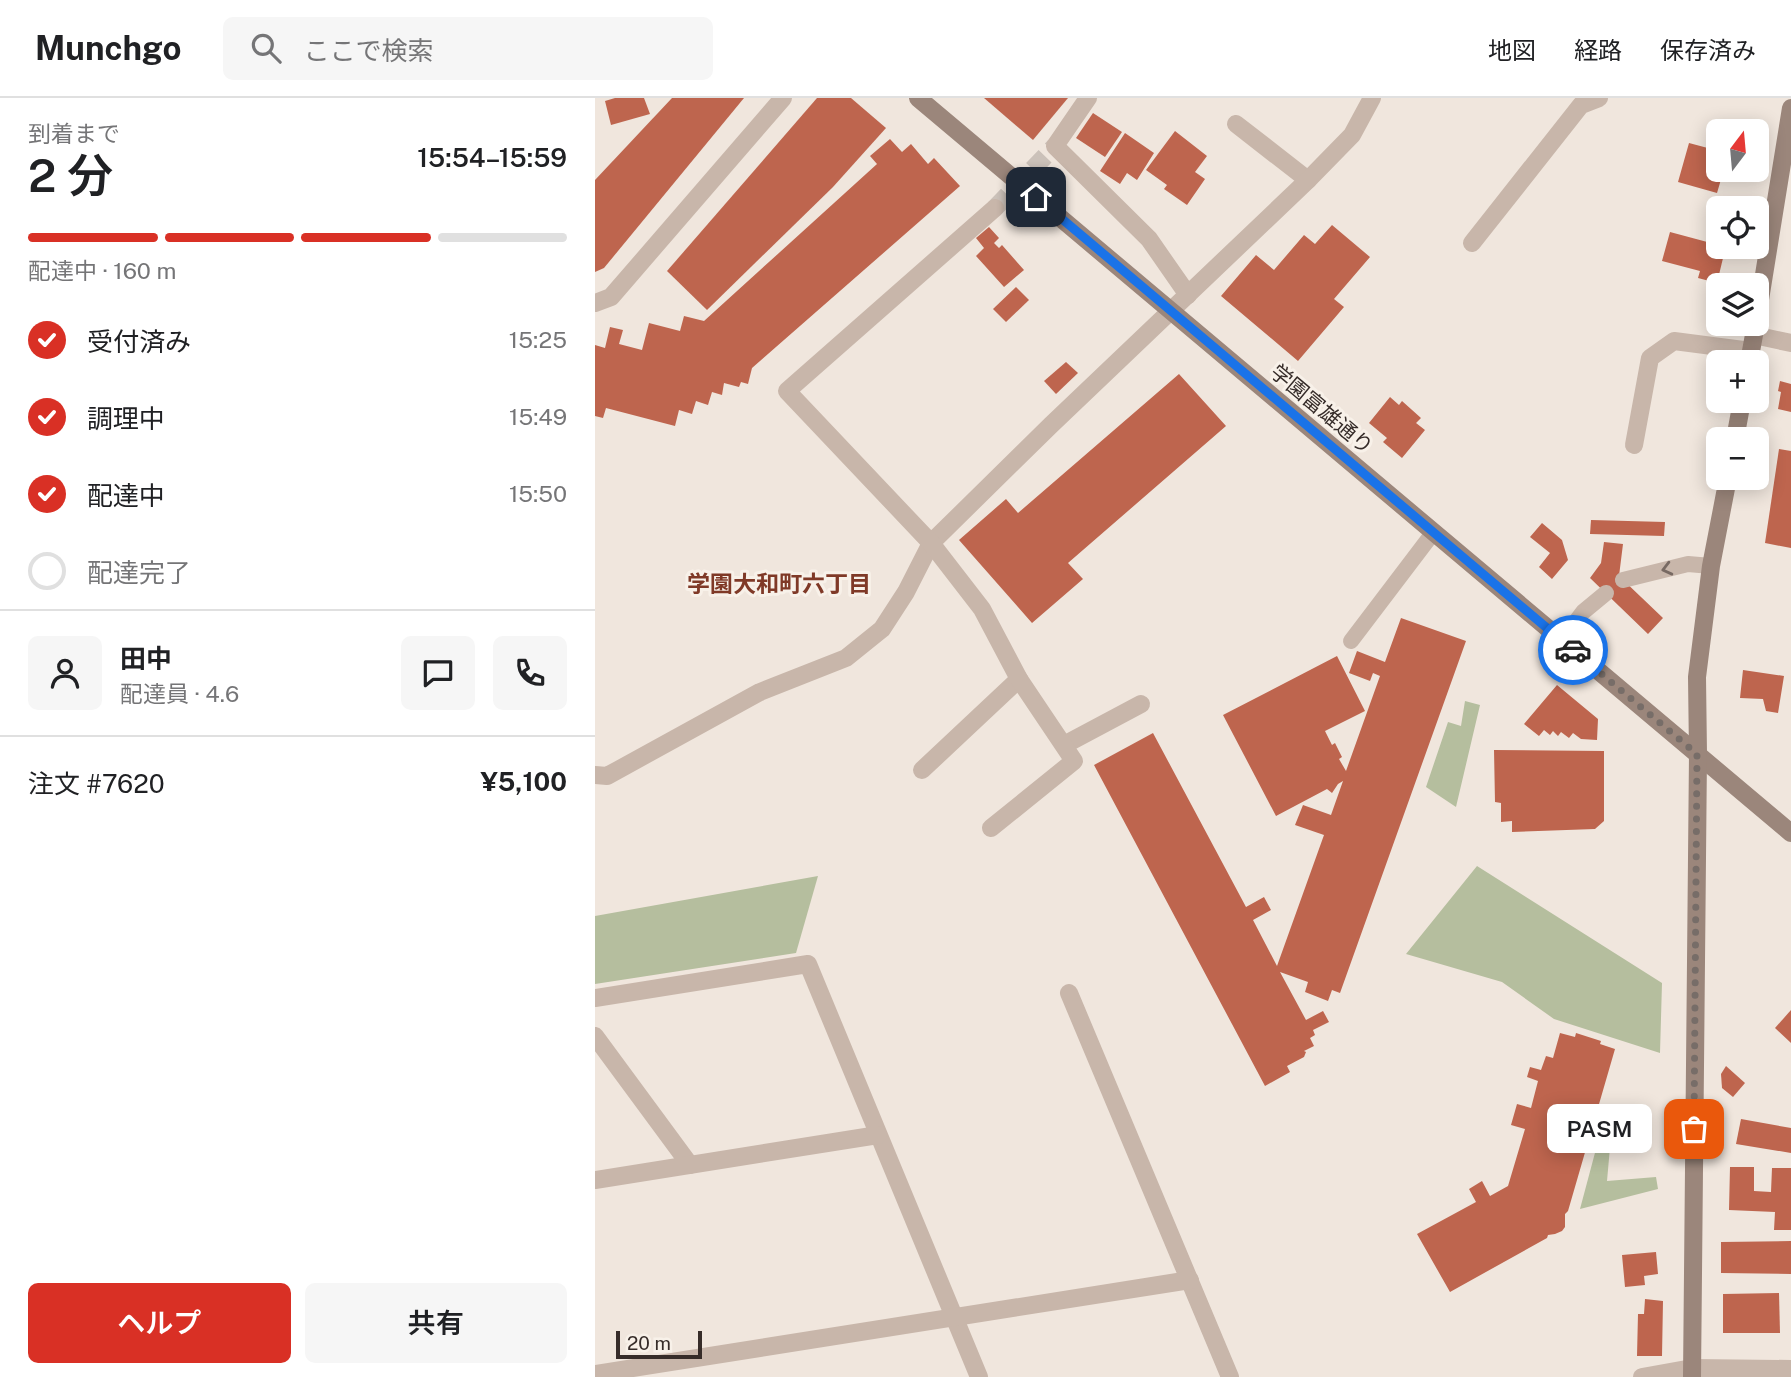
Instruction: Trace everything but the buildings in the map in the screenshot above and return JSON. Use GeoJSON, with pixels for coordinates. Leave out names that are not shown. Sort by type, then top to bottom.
{"type":"FeatureCollection","features":[{"type":"Feature","properties":{"kind":"street"},"geometry":{"type":"LineString","coordinates":[[595,303],[611,297],[783,98]]}},
{"type":"Feature","properties":{"kind":"street","name":"学園富雄通り"},"geometry":{"type":"LineString","coordinates":[[918,98],[1791,833]]}},
{"type":"Feature","properties":{"kind":"street"},"geometry":{"type":"LineString","coordinates":[[1088,98],[1055,146],[1149,239],[1188,295]]}},
{"type":"Feature","properties":{"kind":"street"},"geometry":{"type":"LineString","coordinates":[[595,775],[607,776],[760,692],[846,658],[882,629],[906,592],[931,543],[1308,180],[1352,135],[1372,98]]}},
{"type":"Feature","properties":{"kind":"street"},"geometry":{"type":"LineString","coordinates":[[1472,243],[1577,101],[1599,98]]}},
{"type":"Feature","properties":{"kind":"street"},"geometry":{"type":"LineString","coordinates":[[1754,338],[1785,185],[1791,108]]}},
{"type":"Feature","properties":{"kind":"street"},"geometry":{"type":"LineString","coordinates":[[1236,124],[1308,180]]}},
{"type":"Feature","properties":{"kind":"street"},"geometry":{"type":"LineString","coordinates":[[991,828],[1074,761],[1019,680],[982,609],[931,543],[787,391],[995,208]]}},
{"type":"Feature","properties":{"kind":"street"},"geometry":{"type":"LineString","coordinates":[[1634,445],[1650,358],[1674,341],[1754,338],[1791,343]]}},
{"type":"Feature","properties":{"kind":"street"},"geometry":{"type":"LineString","coordinates":[[1692,1373],[1696,677],[1711,566],[1726,490]]}},
{"type":"Feature","properties":{"kind":"street"},"geometry":{"type":"LineString","coordinates":[[922,770],[1019,680]]}},
{"type":"Feature","properties":{"kind":"street"},"geometry":{"type":"LineString","coordinates":[[1064,745],[1141,704]]}},
{"type":"Feature","properties":{"kind":"street"},"geometry":{"type":"LineString","coordinates":[[595,998],[808,964],[979,1377]]}},
{"type":"Feature","properties":{"kind":"street"},"geometry":{"type":"LineString","coordinates":[[1069,993],[1230,1377]]}},
{"type":"Feature","properties":{"kind":"street"},"geometry":{"type":"LineString","coordinates":[[595,1036],[690,1165]]}},
{"type":"Feature","properties":{"kind":"street"},"geometry":{"type":"LineString","coordinates":[[595,1180],[879,1135]]}},
{"type":"Feature","properties":{"kind":"street"},"geometry":{"type":"LineString","coordinates":[[595,1374],[1190,1280]]}},
{"type":"Feature","properties":{"kind":"street"},"geometry":{"type":"LineString","coordinates":[[1643,1377],[1791,1369]]}},
{"type":"Feature","properties":{"kind":"lane"},"geometry":{"type":"LineString","coordinates":[[1351,640],[1433,533]]}},
{"type":"Feature","properties":{"kind":"lane"},"geometry":{"type":"LineString","coordinates":[[1623,580],[1688,564],[1711,566]]}},
{"type":"Feature","properties":{"kind":"lane"},"geometry":{"type":"LineString","coordinates":[[1562,640],[1584,612],[1606,593]]}},
{"type":"Feature","properties":{"kind":"green space"},"geometry":{"type":"Polygon","coordinates":[[[1465,701],[1480,705],[1456,807],[1426,787],[1448,722],[1461,726],[1465,701]]]}},
{"type":"Feature","properties":{"kind":"green space"},"geometry":{"type":"Polygon","coordinates":[[[1477,866],[1662,983],[1660,1053],[1554,1019],[1502,982],[1406,954],[1477,866]]]}},
{"type":"Feature","properties":{"kind":"green space"},"geometry":{"type":"Polygon","coordinates":[[[818,876],[796,953],[595,984],[595,916],[818,876]]]}},
{"type":"Feature","properties":{"kind":"green space"},"geometry":{"type":"Polygon","coordinates":[[[1600,1134],[1611,1136],[1607,1181],[1656,1177],[1658,1189],[1580,1209],[1600,1134]]]}},
{"type":"Feature","properties":{"kind":"tunnel"},"geometry":{"type":"LineString","coordinates":[[995,208],[1055,146]]}},
{"type":"Feature","properties":{"kind":"way so far"},"geometry":{"type":"LineString","coordinates":[[1573,650],[1697,754],[1694,1129]]}},
{"type":"Feature","properties":{"kind":"place","name":"PASM"},"geometry":{"type":"Point","coordinates":[1694,1129]}},
{"type":"Feature","properties":{"kind":"district","name":"学園大和町六丁目"},"geometry":{"type":"Point","coordinates":[779,583]}},
{"type":"Feature","properties":{"kind":"route"},"geometry":{"type":"LineString","coordinates":[[1036,197],[1573,650]]}}]}
